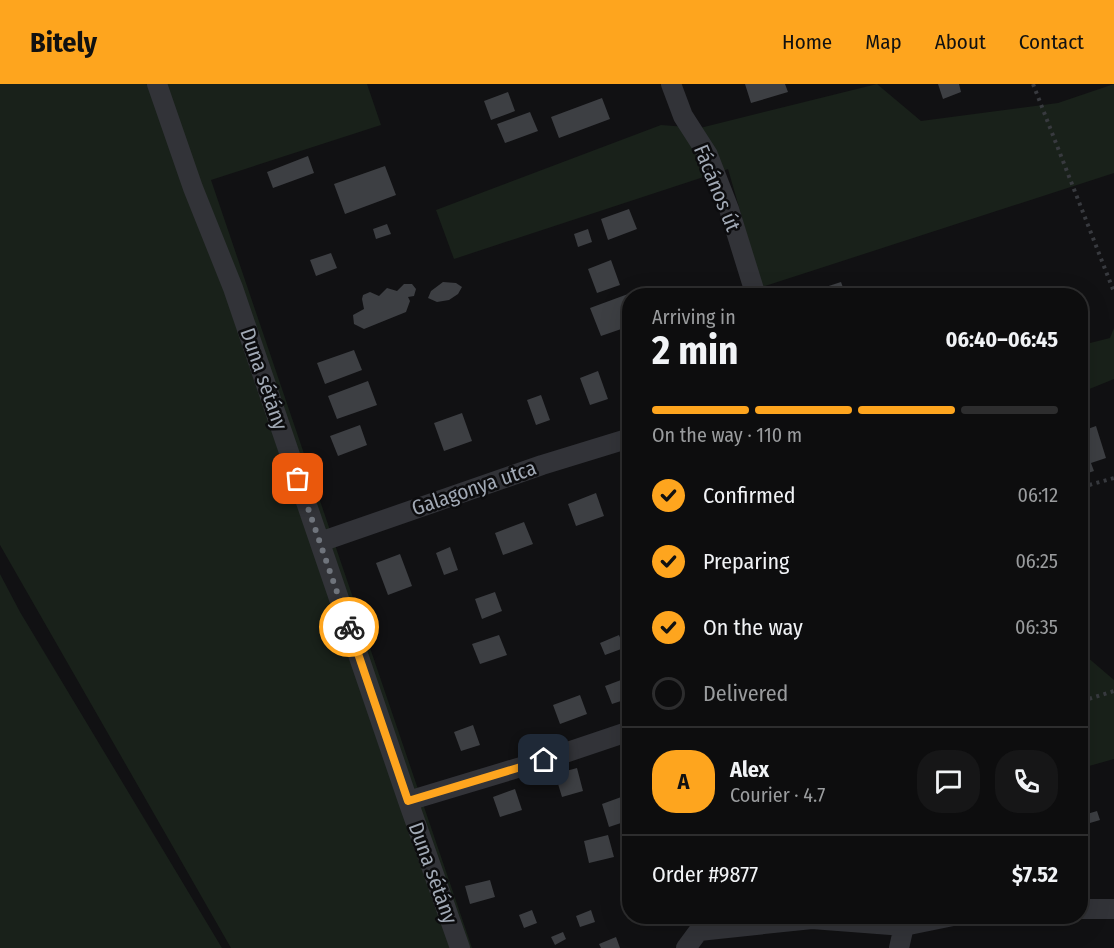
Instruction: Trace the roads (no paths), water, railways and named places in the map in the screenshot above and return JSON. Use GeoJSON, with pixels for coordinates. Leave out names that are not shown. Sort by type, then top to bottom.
{"type":"FeatureCollection","features":[{"type":"Feature","properties":{"kind":"street","name":"Duna sétány"},"geometry":{"type":"LineString","coordinates":[[157,84],[233,288],[460,948]]}},
{"type":"Feature","properties":{"kind":"street"},"geometry":{"type":"LineString","coordinates":[[660,84],[683,116]]}},
{"type":"Feature","properties":{"kind":"street","name":"Fácános út"},"geometry":{"type":"LineString","coordinates":[[671,84],[683,116],[708,154],[729,209],[754,288]]}},
{"type":"Feature","properties":{"kind":"street","name":"Galagonya utca"},"geometry":{"type":"LineString","coordinates":[[320,542],[542,465],[622,440]]}},
{"type":"Feature","properties":{"kind":"street"},"geometry":{"type":"LineString","coordinates":[[408,801],[622,734]]}},
{"type":"Feature","properties":{"kind":"street"},"geometry":{"type":"LineString","coordinates":[[1088,909],[1114,909]]}},
{"type":"Feature","properties":{"kind":"street"},"geometry":{"type":"LineString","coordinates":[[686,948],[704,924]]}},
{"type":"Feature","properties":{"kind":"street"},"geometry":{"type":"LineString","coordinates":[[878,924],[904,926],[914,924]]}},
{"type":"Feature","properties":{"kind":"street"},"geometry":{"type":"LineString","coordinates":[[899,948],[904,926]]}}]}
